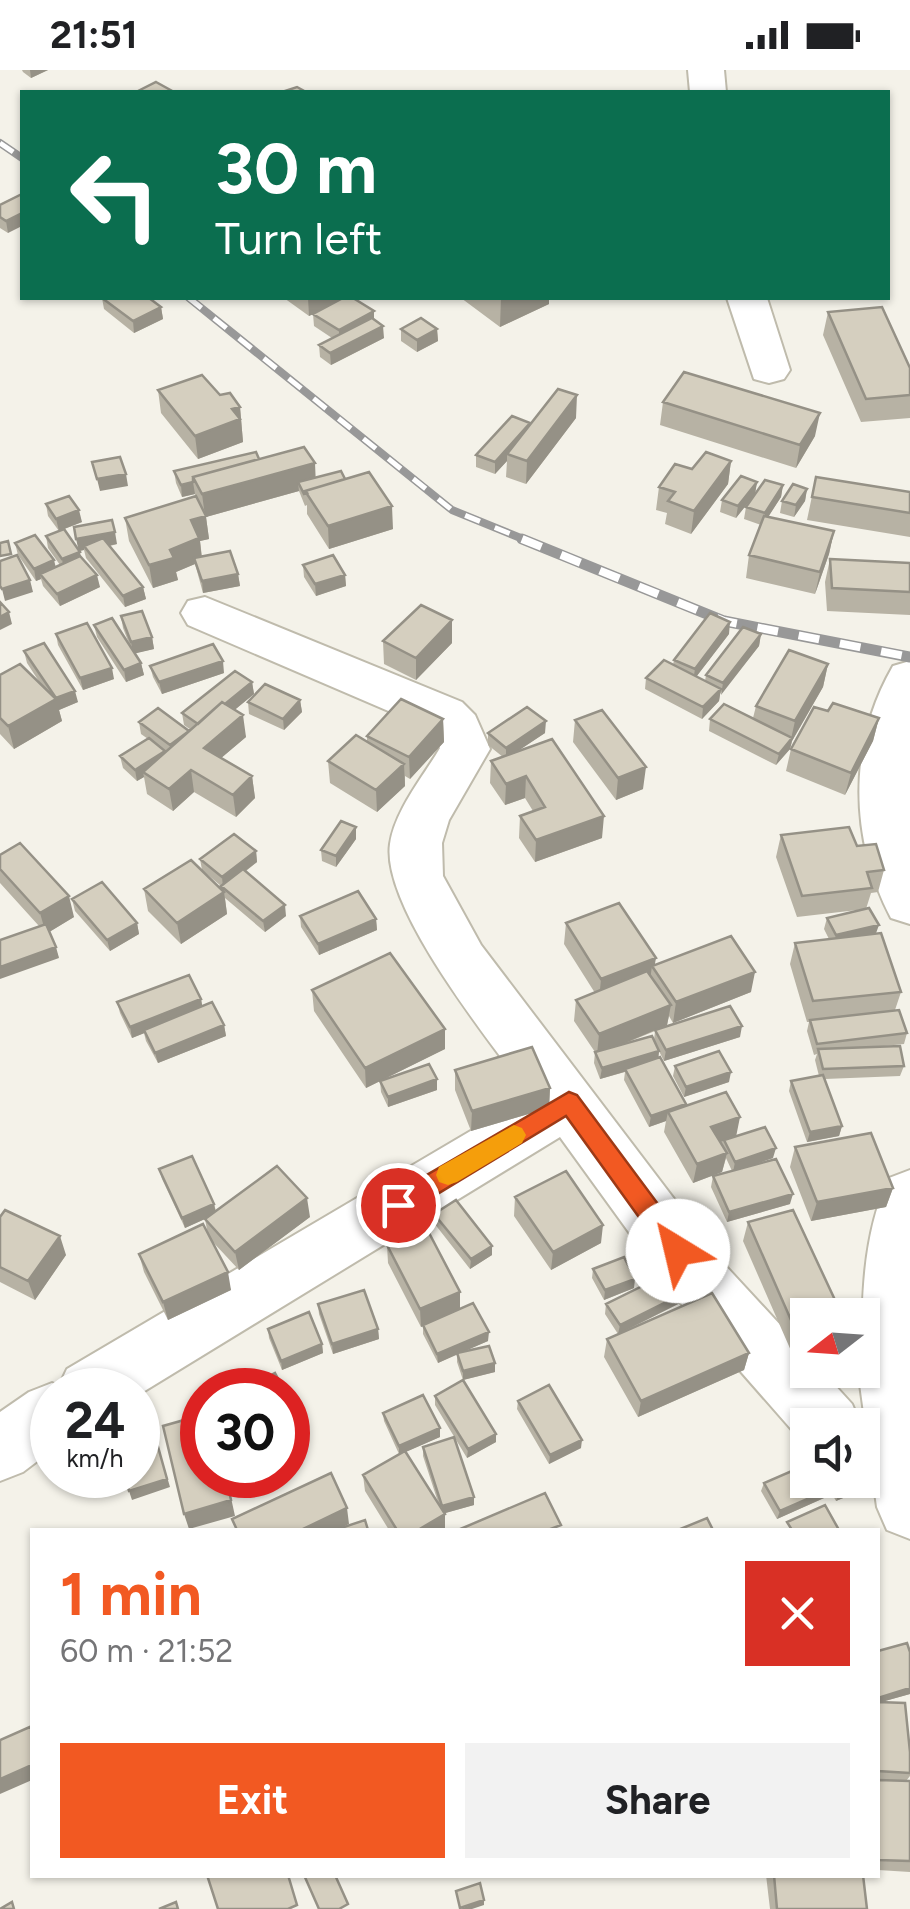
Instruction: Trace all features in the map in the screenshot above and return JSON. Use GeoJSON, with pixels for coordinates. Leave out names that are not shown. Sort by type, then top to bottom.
{"type":"FeatureCollection","features":[{"type":"Feature","properties":{"kind":"street"},"geometry":{"type":"LineString","coordinates":[[747,300],[769,370]]}},
{"type":"Feature","properties":{"kind":"street"},"geometry":{"type":"LineString","coordinates":[[205,613],[445,715],[458,728],[465,749],[424,819],[416,843],[417,877],[462,960],[700,1281],[814,1408]]}},
{"type":"Feature","properties":{"kind":"street"},"geometry":{"type":"LineString","coordinates":[[910,678],[884,756],[883,790],[888,834],[910,903]]}},
{"type":"Feature","properties":{"kind":"street"},"geometry":{"type":"LineString","coordinates":[[127,1368],[569,1102]]}},
{"type":"Feature","properties":{"kind":"street"},"geometry":{"type":"LineString","coordinates":[[910,1196],[898,1264],[888,1363],[910,1507]]}},
{"type":"Feature","properties":{"kind":"street"},"geometry":{"type":"LineString","coordinates":[[0,1450],[30,1429]]}},
{"type":"Feature","properties":{"kind":"street"},"geometry":{"type":"LineString","coordinates":[[880,1482],[910,1516]]}},
{"type":"Feature","properties":{"kind":"building"},"geometry":{"type":"Polygon","coordinates":[[[156,82],[170,90],[140,90],[156,82]]]}},
{"type":"Feature","properties":{"kind":"building"},"geometry":{"type":"Polygon","coordinates":[[[20,195],[20,214],[6,221],[0,217],[0,205],[20,195]]]}},
{"type":"Feature","properties":{"kind":"building"},"geometry":{"type":"Polygon","coordinates":[[[105,300],[152,300],[161,307],[133,321],[105,300]]]}},
{"type":"Feature","properties":{"kind":"building"},"geometry":{"type":"Polygon","coordinates":[[[339,300],[356,300],[374,311],[339,330],[313,314],[339,300]]]}},
{"type":"Feature","properties":{"kind":"building"},"geometry":{"type":"Polygon","coordinates":[[[882,307],[910,368],[910,395],[866,399],[828,312],[882,307]]]}},
{"type":"Feature","properties":{"kind":"building"},"geometry":{"type":"Polygon","coordinates":[[[372,318],[383,326],[330,353],[319,345],[372,318]]]}},
{"type":"Feature","properties":{"kind":"building"},"geometry":{"type":"Polygon","coordinates":[[[421,318],[437,329],[417,340],[401,329],[421,318]]]}},
{"type":"Feature","properties":{"kind":"building"},"geometry":{"type":"Polygon","coordinates":[[[684,372],[820,413],[800,445],[663,402],[684,372]]]}},
{"type":"Feature","properties":{"kind":"building"},"geometry":{"type":"Polygon","coordinates":[[[202,375],[220,395],[230,393],[240,407],[232,409],[240,419],[195,436],[158,390],[202,375]]]}},
{"type":"Feature","properties":{"kind":"building"},"geometry":{"type":"Polygon","coordinates":[[[558,389],[577,395],[527,461],[507,454],[558,389]]]}},
{"type":"Feature","properties":{"kind":"building"},"geometry":{"type":"Polygon","coordinates":[[[512,416],[530,423],[495,462],[476,455],[512,416]]]}},
{"type":"Feature","properties":{"kind":"building"},"geometry":{"type":"Polygon","coordinates":[[[304,447],[315,463],[202,494],[193,477],[304,447]]]}},
{"type":"Feature","properties":{"kind":"building"},"geometry":{"type":"Polygon","coordinates":[[[256,452],[259,459],[193,477],[193,482],[181,485],[174,471],[256,452]]]}},
{"type":"Feature","properties":{"kind":"building"},"geometry":{"type":"Polygon","coordinates":[[[706,452],[731,461],[694,511],[668,501],[675,492],[659,487],[675,464],[692,469],[706,452]]]}},
{"type":"Feature","properties":{"kind":"building"},"geometry":{"type":"Polygon","coordinates":[[[120,457],[126,474],[97,479],[92,462],[120,457]]]}},
{"type":"Feature","properties":{"kind":"building"},"geometry":{"type":"Polygon","coordinates":[[[341,471],[345,479],[304,494],[298,482],[341,471]]]}},
{"type":"Feature","properties":{"kind":"building"},"geometry":{"type":"Polygon","coordinates":[[[369,472],[392,506],[328,526],[305,491],[369,472]]]}},
{"type":"Feature","properties":{"kind":"building"},"geometry":{"type":"Polygon","coordinates":[[[741,476],[757,482],[738,506],[722,500],[741,476]]]}},
{"type":"Feature","properties":{"kind":"building"},"geometry":{"type":"Polygon","coordinates":[[[816,477],[910,492],[910,513],[812,497],[816,477]]]}},
{"type":"Feature","properties":{"kind":"building"},"geometry":{"type":"Polygon","coordinates":[[[765,480],[783,485],[765,513],[746,507],[765,480]]]}},
{"type":"Feature","properties":{"kind":"building"},"geometry":{"type":"Polygon","coordinates":[[[793,484],[807,489],[796,505],[782,501],[793,484]]]}},
{"type":"Feature","properties":{"kind":"building"},"geometry":{"type":"Polygon","coordinates":[[[69,496],[79,510],[56,519],[46,504],[69,496]]]}},
{"type":"Feature","properties":{"kind":"building"},"geometry":{"type":"Polygon","coordinates":[[[196,496],[206,516],[191,520],[199,538],[170,550],[174,558],[149,565],[125,518],[196,496]]]}},
{"type":"Feature","properties":{"kind":"building"},"geometry":{"type":"Polygon","coordinates":[[[764,516],[834,531],[820,572],[749,555],[764,516]]]}},
{"type":"Feature","properties":{"kind":"building"},"geometry":{"type":"Polygon","coordinates":[[[112,520],[115,532],[76,539],[74,527],[112,520]]]}},
{"type":"Feature","properties":{"kind":"building"},"geometry":{"type":"Polygon","coordinates":[[[64,529],[80,552],[62,559],[46,536],[64,529]]]}},
{"type":"Feature","properties":{"kind":"building"},"geometry":{"type":"Polygon","coordinates":[[[35,535],[54,560],[34,569],[15,543],[35,535]]]}},
{"type":"Feature","properties":{"kind":"building"},"geometry":{"type":"Polygon","coordinates":[[[103,538],[143,587],[123,596],[84,546],[103,538]]]}},
{"type":"Feature","properties":{"kind":"building"},"geometry":{"type":"Polygon","coordinates":[[[8,541],[11,554],[0,556],[0,543],[8,541]]]}},
{"type":"Feature","properties":{"kind":"building"},"geometry":{"type":"Polygon","coordinates":[[[230,551],[238,574],[202,581],[194,558],[230,551]]]}},
{"type":"Feature","properties":{"kind":"building"},"geometry":{"type":"Polygon","coordinates":[[[17,555],[30,580],[2,589],[0,561],[17,555]]]}},
{"type":"Feature","properties":{"kind":"building"},"geometry":{"type":"Polygon","coordinates":[[[333,555],[345,575],[315,584],[303,565],[333,555]]]}},
{"type":"Feature","properties":{"kind":"building"},"geometry":{"type":"Polygon","coordinates":[[[80,556],[97,575],[57,594],[40,574],[80,556]]]}},
{"type":"Feature","properties":{"kind":"building"},"geometry":{"type":"Polygon","coordinates":[[[830,559],[910,563],[910,592],[832,588],[830,559]]]}},
{"type":"Feature","properties":{"kind":"building"},"geometry":{"type":"Polygon","coordinates":[[[0,602],[9,612],[0,617],[0,602]]]}},
{"type":"Feature","properties":{"kind":"building"},"geometry":{"type":"Polygon","coordinates":[[[421,605],[452,620],[416,658],[383,641],[421,605]]]}},
{"type":"Feature","properties":{"kind":"building"},"geometry":{"type":"Polygon","coordinates":[[[142,611],[152,637],[131,642],[121,616],[142,611]]]}},
{"type":"Feature","properties":{"kind":"building"},"geometry":{"type":"Polygon","coordinates":[[[710,613],[730,622],[695,669],[674,660],[710,613]]]}},
{"type":"Feature","properties":{"kind":"building"},"geometry":{"type":"Polygon","coordinates":[[[112,618],[141,663],[124,670],[94,625],[112,618]]]}},
{"type":"Feature","properties":{"kind":"building"},"geometry":{"type":"Polygon","coordinates":[[[87,623],[112,668],[80,678],[56,634],[87,623]]]}},
{"type":"Feature","properties":{"kind":"building"},"geometry":{"type":"Polygon","coordinates":[[[743,627],[761,634],[723,683],[706,675],[743,627]]]}},
{"type":"Feature","properties":{"kind":"building"},"geometry":{"type":"Polygon","coordinates":[[[44,643],[75,691],[56,698],[24,651],[44,643]]]}},
{"type":"Feature","properties":{"kind":"building"},"geometry":{"type":"Polygon","coordinates":[[[213,644],[223,661],[159,682],[150,666],[213,644]]]}},
{"type":"Feature","properties":{"kind":"building"},"geometry":{"type":"Polygon","coordinates":[[[789,650],[828,664],[795,721],[756,706],[789,650]]]}},
{"type":"Feature","properties":{"kind":"building"},"geometry":{"type":"Polygon","coordinates":[[[664,660],[721,689],[703,707],[646,678],[664,660]]]}},
{"type":"Feature","properties":{"kind":"building"},"geometry":{"type":"Polygon","coordinates":[[[20,664],[56,699],[8,726],[0,718],[0,675],[20,664]]]}},
{"type":"Feature","properties":{"kind":"building"},"geometry":{"type":"Polygon","coordinates":[[[235,671],[252,682],[198,724],[182,713],[235,671]]]}},
{"type":"Feature","properties":{"kind":"building"},"geometry":{"type":"Polygon","coordinates":[[[265,684],[300,700],[283,719],[248,702],[265,684]]]}},
{"type":"Feature","properties":{"kind":"building"},"geometry":{"type":"Polygon","coordinates":[[[401,699],[443,719],[409,757],[367,736],[401,699]]]}},
{"type":"Feature","properties":{"kind":"building"},"geometry":{"type":"Polygon","coordinates":[[[222,702],[243,715],[204,748],[252,776],[233,795],[191,770],[169,789],[143,772],[222,702]]]}},
{"type":"Feature","properties":{"kind":"building"},"geometry":{"type":"Polygon","coordinates":[[[833,703],[879,718],[851,773],[791,749],[814,707],[828,711],[833,703]]]}},
{"type":"Feature","properties":{"kind":"building"},"geometry":{"type":"Polygon","coordinates":[[[724,704],[792,738],[779,754],[710,719],[724,704]]]}},
{"type":"Feature","properties":{"kind":"building"},"geometry":{"type":"Polygon","coordinates":[[[527,707],[546,721],[506,748],[488,733],[527,707]]]}},
{"type":"Feature","properties":{"kind":"building"},"geometry":{"type":"Polygon","coordinates":[[[158,708],[189,731],[170,745],[139,722],[158,708]]]}},
{"type":"Feature","properties":{"kind":"building"},"geometry":{"type":"Polygon","coordinates":[[[602,710],[646,767],[618,778],[575,720],[602,710]]]}},
{"type":"Feature","properties":{"kind":"building"},"geometry":{"type":"Polygon","coordinates":[[[356,735],[404,764],[376,790],[328,761],[356,735]]]}},
{"type":"Feature","properties":{"kind":"building"},"geometry":{"type":"Polygon","coordinates":[[[149,738],[165,751],[135,770],[120,756],[149,738]]]}},
{"type":"Feature","properties":{"kind":"building"},"geometry":{"type":"Polygon","coordinates":[[[552,739],[604,816],[536,840],[520,816],[545,807],[526,776],[506,784],[491,761],[552,739]]]}},
{"type":"Feature","properties":{"kind":"building"},"geometry":{"type":"Polygon","coordinates":[[[341,821],[356,827],[336,856],[321,850],[341,821]]]}},
{"type":"Feature","properties":{"kind":"building"},"geometry":{"type":"Polygon","coordinates":[[[849,827],[857,846],[876,844],[884,870],[867,872],[872,888],[802,896],[781,835],[849,827]]]}},
{"type":"Feature","properties":{"kind":"building"},"geometry":{"type":"Polygon","coordinates":[[[234,834],[256,851],[222,877],[200,859],[234,834]]]}},
{"type":"Feature","properties":{"kind":"building"},"geometry":{"type":"Polygon","coordinates":[[[20,843],[69,896],[40,913],[0,869],[0,855],[20,843]]]}},
{"type":"Feature","properties":{"kind":"building"},"geometry":{"type":"Polygon","coordinates":[[[191,860],[224,892],[177,923],[144,889],[191,860]]]}},
{"type":"Feature","properties":{"kind":"building"},"geometry":{"type":"Polygon","coordinates":[[[243,869],[285,905],[263,921],[221,886],[243,869]]]}},
{"type":"Feature","properties":{"kind":"building"},"geometry":{"type":"Polygon","coordinates":[[[102,882],[137,923],[107,940],[72,899],[102,882]]]}},
{"type":"Feature","properties":{"kind":"building"},"geometry":{"type":"Polygon","coordinates":[[[358,891],[376,919],[318,944],[300,916],[358,891]]]}},
{"type":"Feature","properties":{"kind":"building"},"geometry":{"type":"Polygon","coordinates":[[[619,903],[656,958],[601,979],[566,923],[619,903]]]}},
{"type":"Feature","properties":{"kind":"building"},"geometry":{"type":"Polygon","coordinates":[[[869,908],[879,925],[836,935],[827,918],[869,908]]]}},
{"type":"Feature","properties":{"kind":"building"},"geometry":{"type":"Polygon","coordinates":[[[46,924],[56,947],[0,967],[0,940],[46,924]]]}},
{"type":"Feature","properties":{"kind":"building"},"geometry":{"type":"Polygon","coordinates":[[[881,933],[901,992],[813,1001],[795,943],[881,933]]]}},
{"type":"Feature","properties":{"kind":"building"},"geometry":{"type":"Polygon","coordinates":[[[731,936],[755,972],[676,1002],[652,966],[731,936]]]}},
{"type":"Feature","properties":{"kind":"building"},"geometry":{"type":"Polygon","coordinates":[[[390,953],[445,1029],[365,1068],[312,990],[390,953]]]}},
{"type":"Feature","properties":{"kind":"building"},"geometry":{"type":"Polygon","coordinates":[[[647,971],[671,1005],[599,1034],[576,1000],[647,971]]]}},
{"type":"Feature","properties":{"kind":"building"},"geometry":{"type":"Polygon","coordinates":[[[189,975],[201,999],[130,1027],[117,1002],[189,975]]]}},
{"type":"Feature","properties":{"kind":"building"},"geometry":{"type":"Polygon","coordinates":[[[212,1002],[224,1025],[155,1053],[144,1030],[212,1002]]]}},
{"type":"Feature","properties":{"kind":"building"},"geometry":{"type":"Polygon","coordinates":[[[730,1006],[742,1026],[666,1050],[655,1030],[730,1006]]]}},
{"type":"Feature","properties":{"kind":"building"},"geometry":{"type":"Polygon","coordinates":[[[899,1010],[907,1033],[817,1044],[810,1020],[899,1010]]]}},
{"type":"Feature","properties":{"kind":"building"},"geometry":{"type":"Polygon","coordinates":[[[652,1036],[659,1051],[602,1068],[595,1052],[652,1036]]]}},
{"type":"Feature","properties":{"kind":"building"},"geometry":{"type":"Polygon","coordinates":[[[900,1046],[904,1066],[823,1069],[818,1049],[900,1046]]]}},
{"type":"Feature","properties":{"kind":"building"},"geometry":{"type":"Polygon","coordinates":[[[532,1047],[550,1088],[472,1111],[455,1070],[532,1047]]]}},
{"type":"Feature","properties":{"kind":"building"},"geometry":{"type":"Polygon","coordinates":[[[719,1051],[731,1072],[686,1087],[675,1066],[719,1051]]]}},
{"type":"Feature","properties":{"kind":"building"},"geometry":{"type":"Polygon","coordinates":[[[660,1057],[686,1104],[651,1116],[625,1069],[660,1057]]]}},
{"type":"Feature","properties":{"kind":"building"},"geometry":{"type":"Polygon","coordinates":[[[429,1064],[437,1079],[388,1097],[380,1081],[429,1064]]]}},
{"type":"Feature","properties":{"kind":"building"},"geometry":{"type":"Polygon","coordinates":[[[823,1075],[842,1126],[810,1132],[791,1081],[823,1075]]]}},
{"type":"Feature","properties":{"kind":"building"},"geometry":{"type":"Polygon","coordinates":[[[726,1092],[740,1117],[711,1127],[727,1153],[697,1164],[668,1112],[726,1092]]]}},
{"type":"Feature","properties":{"kind":"building"},"geometry":{"type":"Polygon","coordinates":[[[765,1127],[776,1148],[735,1162],[724,1140],[765,1127]]]}},
{"type":"Feature","properties":{"kind":"building"},"geometry":{"type":"Polygon","coordinates":[[[871,1133],[893,1188],[817,1202],[795,1147],[871,1133]]]}},
{"type":"Feature","properties":{"kind":"building"},"geometry":{"type":"Polygon","coordinates":[[[192,1156],[214,1204],[182,1218],[159,1169],[192,1156]]]}},
{"type":"Feature","properties":{"kind":"building"},"geometry":{"type":"Polygon","coordinates":[[[776,1159],[793,1194],[729,1212],[713,1176],[776,1159]]]}},
{"type":"Feature","properties":{"kind":"building"},"geometry":{"type":"Polygon","coordinates":[[[277,1166],[307,1198],[235,1252],[205,1219],[277,1166]]]}},
{"type":"Feature","properties":{"kind":"building"},"geometry":{"type":"Polygon","coordinates":[[[566,1171],[603,1225],[553,1252],[515,1197],[566,1171]]]}},
{"type":"Feature","properties":{"kind":"building"},"geometry":{"type":"Polygon","coordinates":[[[456,1200],[492,1246],[471,1259],[434,1214],[456,1200]]]}},
{"type":"Feature","properties":{"kind":"building"},"geometry":{"type":"Polygon","coordinates":[[[5,1210],[60,1236],[28,1281],[0,1267],[0,1217],[5,1210]]]}},
{"type":"Feature","properties":{"kind":"building"},"geometry":{"type":"Polygon","coordinates":[[[793,1210],[834,1298],[790,1298],[790,1318],[748,1222],[793,1210]]]}},
{"type":"Feature","properties":{"kind":"building"},"geometry":{"type":"Polygon","coordinates":[[[203,1224],[228,1272],[163,1302],[139,1254],[203,1224]]]}},
{"type":"Feature","properties":{"kind":"building"},"geometry":{"type":"Polygon","coordinates":[[[427,1229],[460,1292],[420,1309],[387,1245],[427,1229]]]}},
{"type":"Feature","properties":{"kind":"building"},"geometry":{"type":"Polygon","coordinates":[[[624,1257],[635,1279],[605,1290],[593,1269],[624,1257]]]}},
{"type":"Feature","properties":{"kind":"building"},"geometry":{"type":"Polygon","coordinates":[[[677,1269],[690,1290],[620,1325],[606,1304],[677,1269]]]}},
{"type":"Feature","properties":{"kind":"building"},"geometry":{"type":"Polygon","coordinates":[[[364,1290],[378,1329],[332,1344],[318,1304],[364,1290]]]}},
{"type":"Feature","properties":{"kind":"building"},"geometry":{"type":"Polygon","coordinates":[[[712,1293],[749,1353],[641,1401],[607,1339],[712,1293]]]}},
{"type":"Feature","properties":{"kind":"building"},"geometry":{"type":"Polygon","coordinates":[[[473,1303],[489,1332],[437,1354],[423,1325],[473,1303]]]}},
{"type":"Feature","properties":{"kind":"building"},"geometry":{"type":"Polygon","coordinates":[[[309,1312],[322,1344],[281,1361],[268,1329],[309,1312]]]}},
{"type":"Feature","properties":{"kind":"building"},"geometry":{"type":"Polygon","coordinates":[[[489,1346],[495,1363],[463,1371],[457,1353],[489,1346]]]}},
{"type":"Feature","properties":{"kind":"building"},"geometry":{"type":"Polygon","coordinates":[[[463,1380],[496,1434],[468,1449],[435,1396],[463,1380]]]}},
{"type":"Feature","properties":{"kind":"building"},"geometry":{"type":"Polygon","coordinates":[[[549,1385],[582,1440],[550,1455],[518,1401],[549,1385]]]}},
{"type":"Feature","properties":{"kind":"building"},"geometry":{"type":"Polygon","coordinates":[[[423,1395],[440,1428],[399,1446],[383,1413],[423,1395]]]}},
{"type":"Feature","properties":{"kind":"building"},"geometry":{"type":"Polygon","coordinates":[[[180,1421],[180,1497],[163,1426],[180,1421]]]}},
{"type":"Feature","properties":{"kind":"building"},"geometry":{"type":"Polygon","coordinates":[[[454,1437],[474,1497],[442,1506],[423,1447],[454,1437]]]}},
{"type":"Feature","properties":{"kind":"building"},"geometry":{"type":"Polygon","coordinates":[[[405,1451],[445,1514],[421,1528],[396,1528],[363,1475],[405,1451]]]}},
{"type":"Feature","properties":{"kind":"building"},"geometry":{"type":"Polygon","coordinates":[[[160,1454],[167,1479],[160,1481],[160,1454]]]}},
{"type":"Feature","properties":{"kind":"building"},"geometry":{"type":"Polygon","coordinates":[[[790,1472],[790,1498],[810,1498],[780,1511],[764,1483],[790,1472]]]}},
{"type":"Feature","properties":{"kind":"building"},"geometry":{"type":"Polygon","coordinates":[[[331,1473],[347,1508],[305,1528],[236,1528],[232,1519],[277,1498],[310,1498],[310,1483],[331,1473]]]}},
{"type":"Feature","properties":{"kind":"building"},"geometry":{"type":"Polygon","coordinates":[[[545,1493],[561,1525],[553,1528],[463,1528],[545,1493]]]}},
{"type":"Feature","properties":{"kind":"building"},"geometry":{"type":"Polygon","coordinates":[[[180,1498],[231,1498],[231,1500],[184,1514],[180,1498]]]}},
{"type":"Feature","properties":{"kind":"building"},"geometry":{"type":"Polygon","coordinates":[[[825,1505],[838,1528],[791,1528],[787,1522],[825,1505]]]}},
{"type":"Feature","properties":{"kind":"building"},"geometry":{"type":"Polygon","coordinates":[[[707,1518],[712,1528],[683,1528],[707,1518]]]}},
{"type":"Feature","properties":{"kind":"building"},"geometry":{"type":"Polygon","coordinates":[[[365,1520],[367,1528],[341,1528],[365,1520]]]}},
{"type":"Feature","properties":{"kind":"building"},"geometry":{"type":"Polygon","coordinates":[[[907,1643],[910,1688],[880,1697],[880,1650],[907,1643]]]}},
{"type":"Feature","properties":{"kind":"building"},"geometry":{"type":"Polygon","coordinates":[[[880,1702],[905,1703],[910,1773],[880,1771],[880,1702]]]}},
{"type":"Feature","properties":{"kind":"building"},"geometry":{"type":"Polygon","coordinates":[[[30,1727],[30,1766],[0,1779],[0,1740],[30,1727]]]}},
{"type":"Feature","properties":{"kind":"building"},"geometry":{"type":"Polygon","coordinates":[[[880,1780],[910,1781],[910,1861],[880,1860],[880,1780]]]}},
{"type":"Feature","properties":{"kind":"building"},"geometry":{"type":"Polygon","coordinates":[[[208,1878],[289,1878],[297,1905],[288,1909],[218,1909],[208,1878]]]}},
{"type":"Feature","properties":{"kind":"building"},"geometry":{"type":"Polygon","coordinates":[[[305,1878],[336,1878],[348,1904],[339,1909],[319,1909],[305,1878]]]}},
{"type":"Feature","properties":{"kind":"building"},"geometry":{"type":"Polygon","coordinates":[[[774,1878],[863,1878],[867,1909],[777,1909],[774,1878]]]}},
{"type":"Feature","properties":{"kind":"building"},"geometry":{"type":"Polygon","coordinates":[[[480,1883],[484,1900],[460,1908],[456,1891],[480,1883]]]}},
{"type":"Feature","properties":{"kind":"building"},"geometry":{"type":"Polygon","coordinates":[[[176,1902],[178,1909],[159,1909],[176,1902]]]}},
{"type":"Feature","properties":{"kind":"railway"},"geometry":{"type":"LineString","coordinates":[[0,143],[20,157]]}},
{"type":"Feature","properties":{"kind":"railway"},"geometry":{"type":"LineString","coordinates":[[191,300],[452,510],[528,541]]}},
{"type":"Feature","properties":{"kind":"railway"},"geometry":{"type":"LineString","coordinates":[[522,539],[724,621],[910,657]]}},
{"type":"Feature","properties":{"kind":"slow traffic"},"geometry":{"type":"LineString","coordinates":[[448,1175],[514,1135]]}},
{"type":"Feature","properties":{"kind":"route"},"geometry":{"type":"LineString","coordinates":[[398,1205],[569,1102],[678,1251]]}}]}
